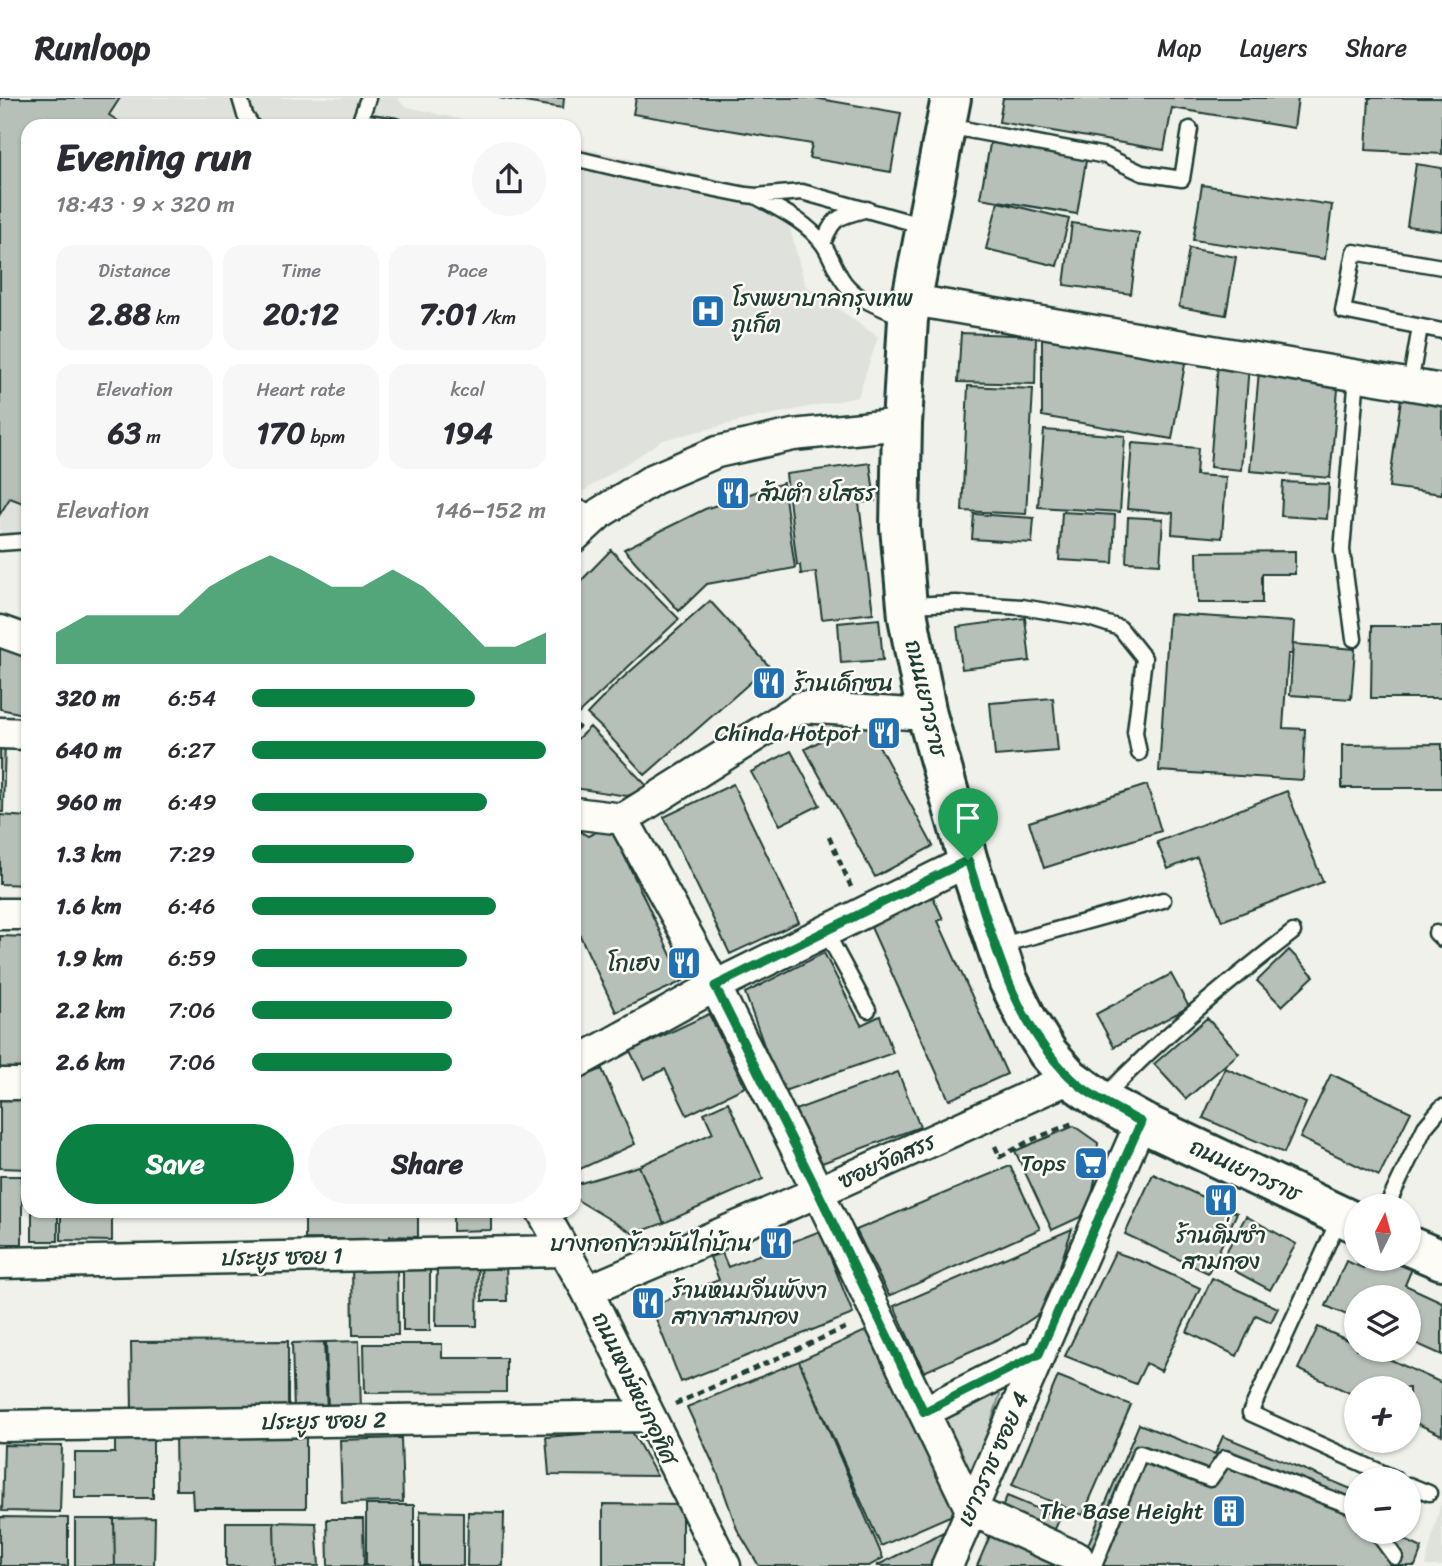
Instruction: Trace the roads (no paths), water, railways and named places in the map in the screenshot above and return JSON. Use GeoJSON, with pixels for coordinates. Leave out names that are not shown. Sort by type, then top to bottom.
{"type":"FeatureCollection","features":[{"type":"Feature","properties":{"kind":"main road","name":"ถนนเยาวราช"},"geometry":{"type":"LineString","coordinates":[[948,112],[910,310],[902,424],[900,527],[908,606],[927,715],[968,860],[1008,980],[1028,1021],[1048,1053],[1070,1078],[1091,1114],[1141,1122],[1344,1217]]}},
{"type":"Feature","properties":{"kind":"main road"},"geometry":{"type":"LineString","coordinates":[[1421,1251],[1442,1260]]}},
{"type":"Feature","properties":{"kind":"street"},"geometry":{"type":"LineString","coordinates":[[910,310],[1442,390]]}},
{"type":"Feature","properties":{"kind":"street"},"geometry":{"type":"LineString","coordinates":[[587,510],[718,452],[793,435],[902,424]]}},
{"type":"Feature","properties":{"kind":"street"},"geometry":{"type":"LineString","coordinates":[[0,631],[21,638]]}},
{"type":"Feature","properties":{"kind":"street"},"geometry":{"type":"LineString","coordinates":[[581,814],[623,819],[801,707],[927,715]]}},
{"type":"Feature","properties":{"kind":"street"},"geometry":{"type":"LineString","coordinates":[[0,733],[21,734]]}},
{"type":"Feature","properties":{"kind":"street"},"geometry":{"type":"LineString","coordinates":[[623,819],[715,986],[818,1192],[971,1510],[1086,1562]]}},
{"type":"Feature","properties":{"kind":"street"},"geometry":{"type":"LineString","coordinates":[[581,1060],[715,986],[968,860]]}},
{"type":"Feature","properties":{"kind":"street"},"geometry":{"type":"LineString","coordinates":[[0,914],[21,914]]}},
{"type":"Feature","properties":{"kind":"street","name":"ซอยจัดสรร"},"geometry":{"type":"LineString","coordinates":[[587,1291],[818,1192],[1070,1078]]}},
{"type":"Feature","properties":{"kind":"street"},"geometry":{"type":"LineString","coordinates":[[0,1084],[21,1084]]}},
{"type":"Feature","properties":{"kind":"street","name":"เยาวราช ซอย 4"},"geometry":{"type":"LineString","coordinates":[[947,1566],[1141,1122]]}},
{"type":"Feature","properties":{"kind":"street","name":"ถนนหงษ์หยกอุทิศ"},"geometry":{"type":"LineString","coordinates":[[546,1218],[587,1291],[725,1566]]}},
{"type":"Feature","properties":{"kind":"street","name":"ประยูร ซอย 1"},"geometry":{"type":"LineString","coordinates":[[0,1263],[564,1251]]}},
{"type":"Feature","properties":{"kind":"street"},"geometry":{"type":"LineString","coordinates":[[924,1412],[1039,1354]]}},
{"type":"Feature","properties":{"kind":"street","name":"ประยูร ซอย 2"},"geometry":{"type":"LineString","coordinates":[[0,1426],[649,1416]]}},
{"type":"Feature","properties":{"kind":"lane"},"geometry":{"type":"LineString","coordinates":[[240,98],[248,119]]}},
{"type":"Feature","properties":{"kind":"lane"},"geometry":{"type":"LineString","coordinates":[[360,119],[368,98]]}},
{"type":"Feature","properties":{"kind":"lane"},"geometry":{"type":"LineString","coordinates":[[948,112],[1106,156],[1142,173],[1182,179],[1190,130]]}},
{"type":"Feature","properties":{"kind":"lane"},"geometry":{"type":"LineString","coordinates":[[581,160],[756,197],[798,219],[823,244],[847,286],[863,298],[910,310]]}},
{"type":"Feature","properties":{"kind":"lane"},"geometry":{"type":"LineString","coordinates":[[756,197],[802,192],[927,227]]}},
{"type":"Feature","properties":{"kind":"lane"},"geometry":{"type":"LineString","coordinates":[[823,244],[835,220],[867,209]]}},
{"type":"Feature","properties":{"kind":"lane"},"geometry":{"type":"LineString","coordinates":[[1442,267],[1354,252],[1343,311],[1442,331]]}},
{"type":"Feature","properties":{"kind":"lane"},"geometry":{"type":"LineString","coordinates":[[1410,385],[1420,327]]}},
{"type":"Feature","properties":{"kind":"lane"},"geometry":{"type":"LineString","coordinates":[[1354,639],[1342,550],[1357,376]]}},
{"type":"Feature","properties":{"kind":"lane"},"geometry":{"type":"LineString","coordinates":[[0,543],[21,542]]}},
{"type":"Feature","properties":{"kind":"lane"},"geometry":{"type":"LineString","coordinates":[[908,606],[956,603],[1022,607],[1089,618],[1120,628],[1144,659],[1135,732],[1139,753]]}},
{"type":"Feature","properties":{"kind":"lane"},"geometry":{"type":"LineString","coordinates":[[996,946],[1163,900]]}},
{"type":"Feature","properties":{"kind":"lane"},"geometry":{"type":"LineString","coordinates":[[826,932],[868,1010]]}},
{"type":"Feature","properties":{"kind":"lane"},"geometry":{"type":"LineString","coordinates":[[1091,1114],[1144,1056],[1208,998],[1293,932]]}},
{"type":"Feature","properties":{"kind":"lane"},"geometry":{"type":"LineString","coordinates":[[1393,1194],[1425,1127],[1442,1107]]}},
{"type":"Feature","properties":{"kind":"lane"},"geometry":{"type":"LineString","coordinates":[[1344,1229],[1250,1413],[1369,1467]]}},
{"type":"Feature","properties":{"kind":"lane"},"geometry":{"type":"LineString","coordinates":[[1086,1562],[1140,1453],[1210,1479],[1225,1458],[1344,1503]]}},
{"type":"Feature","properties":{"kind":"lane"},"geometry":{"type":"LineString","coordinates":[[1421,1490],[1429,1493]]}},
{"type":"Feature","properties":{"kind":"lane"},"geometry":{"type":"LineString","coordinates":[[1385,1544],[1395,1558]]}},
{"type":"Feature","properties":{"kind":"place","name":"โรงพยาบาลกรุงเทพ ภูเก็ต"},"geometry":{"type":"Point","coordinates":[708,311]}},
{"type":"Feature","properties":{"kind":"place","name":"ส้มตำ ยโสธร"},"geometry":{"type":"Point","coordinates":[733,493]}},
{"type":"Feature","properties":{"kind":"place","name":"ร้านเด็กซน"},"geometry":{"type":"Point","coordinates":[769,683]}},
{"type":"Feature","properties":{"kind":"place","name":"Chinda Hotpot"},"geometry":{"type":"Point","coordinates":[884,733]}},
{"type":"Feature","properties":{"kind":"place","name":"โกเฮง"},"geometry":{"type":"Point","coordinates":[684,963]}},
{"type":"Feature","properties":{"kind":"place","name":"Tops"},"geometry":{"type":"Point","coordinates":[1091,1163]}},
{"type":"Feature","properties":{"kind":"place","name":"ร้านติ่มซำ สามกอง"},"geometry":{"type":"Point","coordinates":[1221,1200]}},
{"type":"Feature","properties":{"kind":"place","name":"บางกอกข้าวมันไก่บ้าน"},"geometry":{"type":"Point","coordinates":[776,1243]}},
{"type":"Feature","properties":{"kind":"place","name":"ร้านหนมจีนพังงา สาขาสามกอง"},"geometry":{"type":"Point","coordinates":[648,1303]}},
{"type":"Feature","properties":{"kind":"place","name":"The Base Height"},"geometry":{"type":"Point","coordinates":[1229,1511]}}]}
